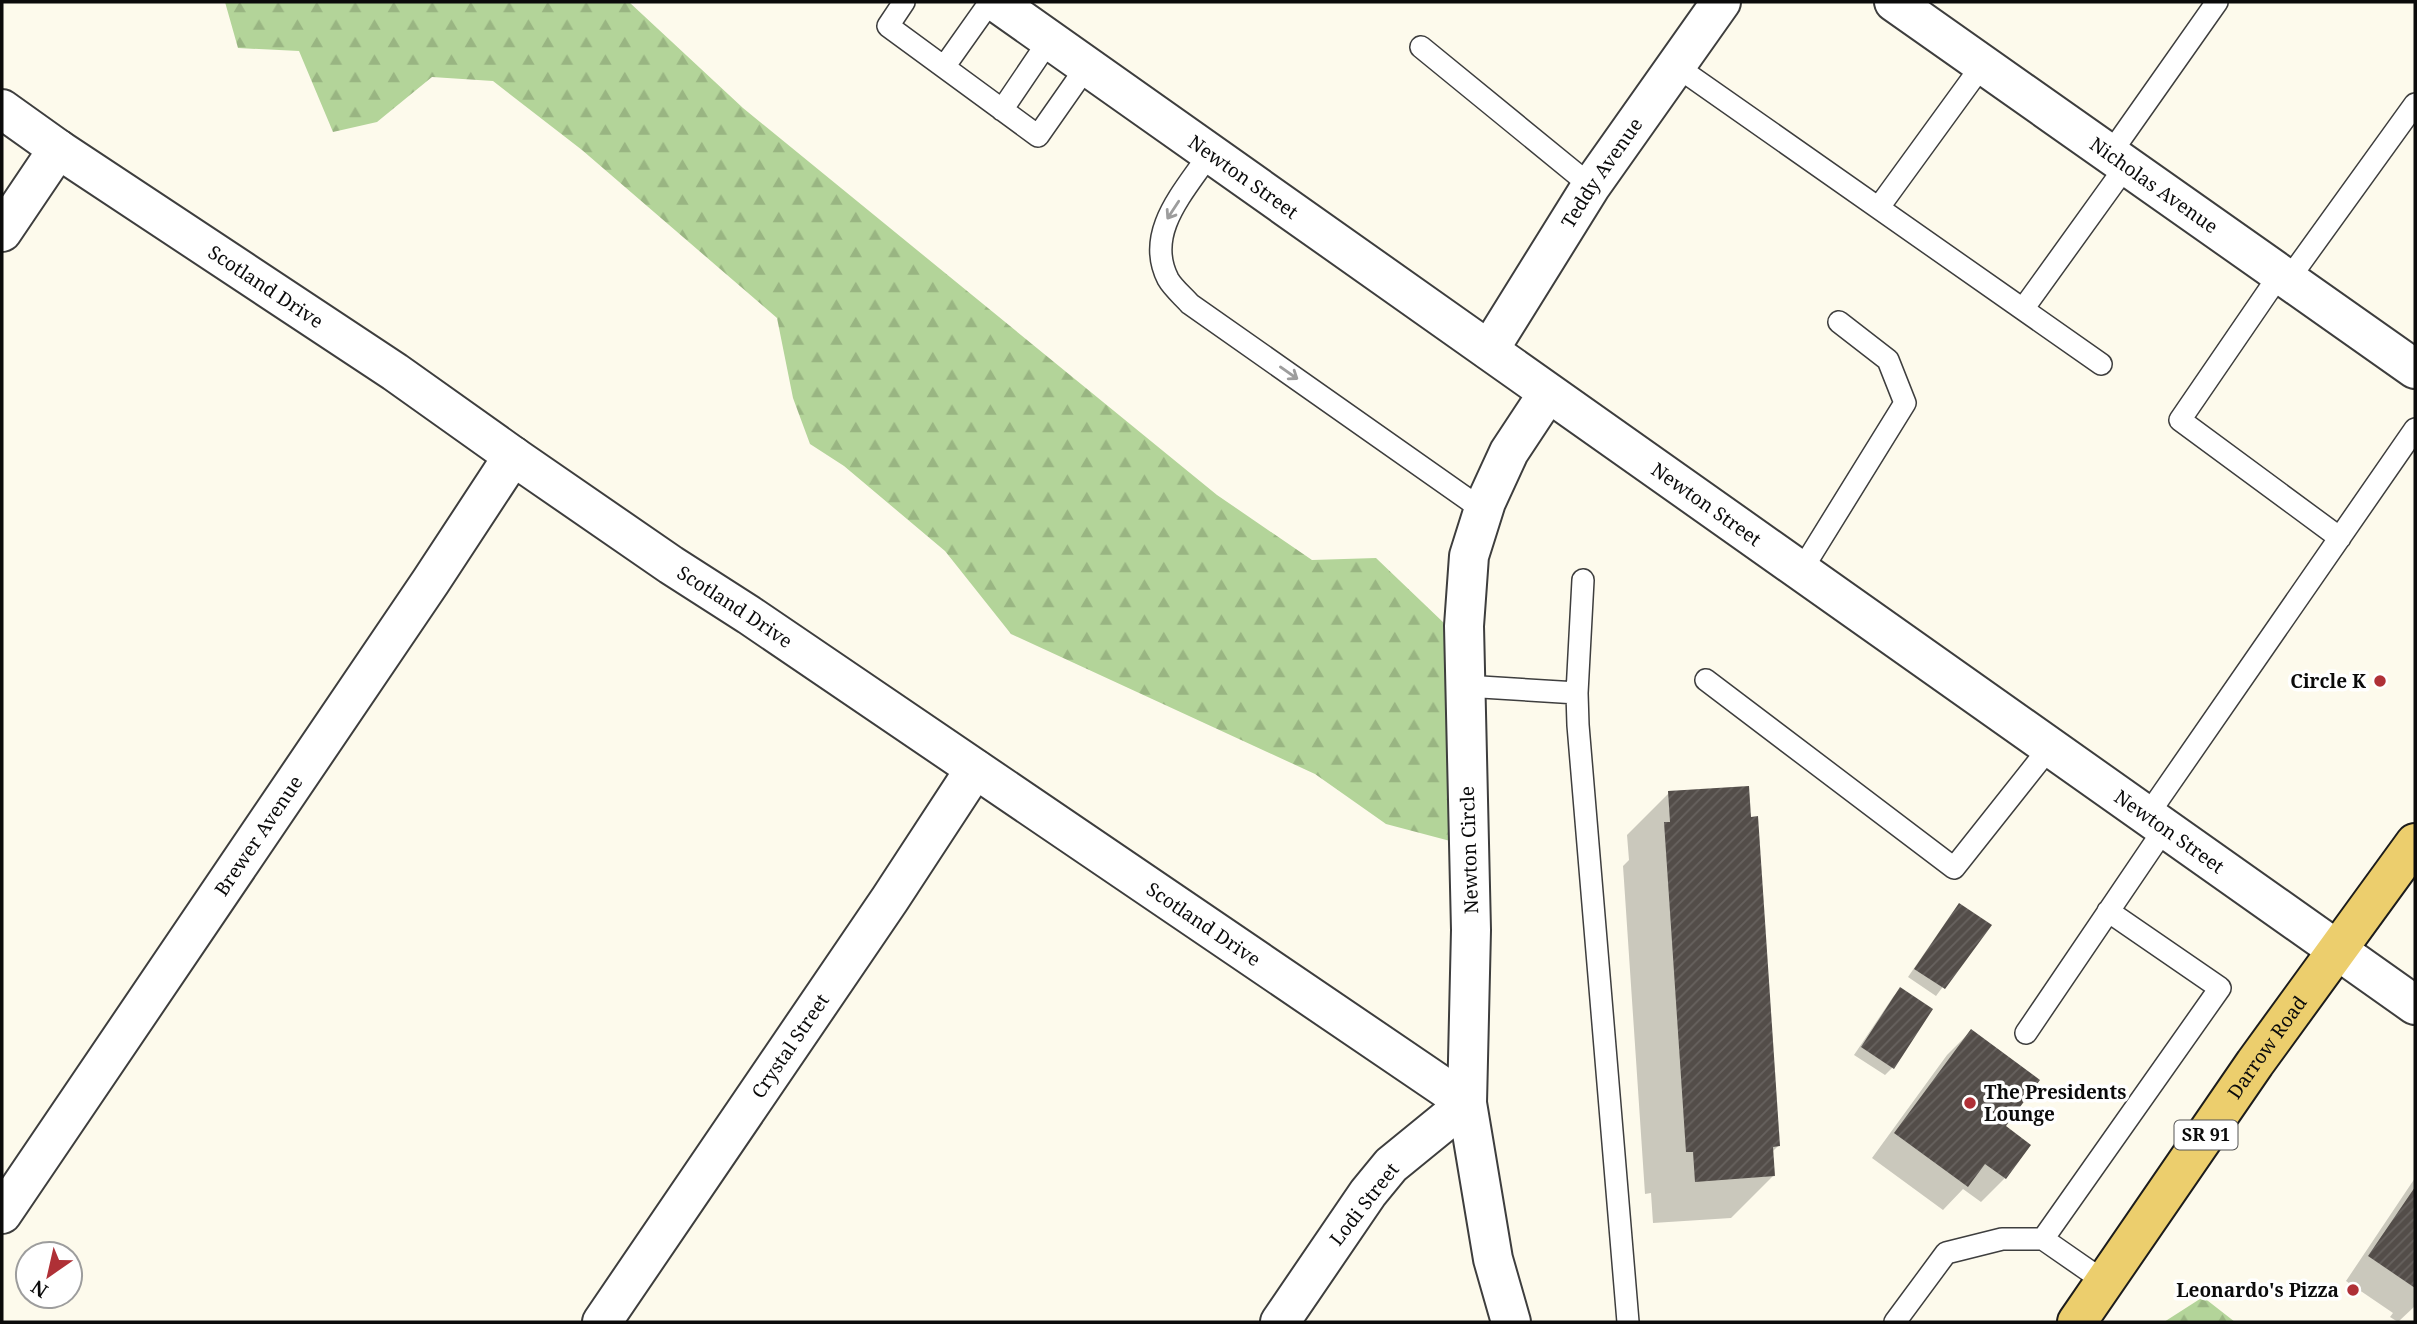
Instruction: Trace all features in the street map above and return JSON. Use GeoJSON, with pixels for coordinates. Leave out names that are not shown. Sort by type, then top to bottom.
{"type":"FeatureCollection","features":[{"type":"Feature","properties":{"kind":"main road","name":"Darrow Road"},"geometry":{"type":"LineString","coordinates":[[2077,1322],[2255,1063],[2415,843]]}},
{"type":"Feature","properties":{"kind":"street","name":"Newton Street"},"geometry":{"type":"LineString","coordinates":[[996,2],[2415,1005]]}},
{"type":"Feature","properties":{"kind":"street","name":"Teddy Avenue"},"geometry":{"type":"LineString","coordinates":[[1489,350],[1591,186],[1721,2]]}},
{"type":"Feature","properties":{"kind":"street","name":"Nicholas Avenue"},"geometry":{"type":"LineString","coordinates":[[1894,2],[2415,369]]}},
{"type":"Feature","properties":{"kind":"street","name":"Scotland Drive"},"geometry":{"type":"LineString","coordinates":[[2,109],[395,372],[513,456],[1467,1102]]}},
{"type":"Feature","properties":{"kind":"street"},"geometry":{"type":"LineString","coordinates":[[2,232],[58,149]]}},
{"type":"Feature","properties":{"kind":"street","name":"Newton Circle"},"geometry":{"type":"LineString","coordinates":[[1511,1322],[1493,1259],[1467,1102],[1471,930],[1464,626],[1469,556],[1483,510],[1509,452],[1548,393]]}},
{"type":"Feature","properties":{"kind":"street","name":"Brewer Avenue"},"geometry":{"type":"LineString","coordinates":[[2,1214],[513,456]]}},
{"type":"Feature","properties":{"kind":"street","name":"Crystal Street"},"geometry":{"type":"LineString","coordinates":[[602,1322],[890,899],[975,769]]}},
{"type":"Feature","properties":{"kind":"street","name":"Lodi Street"},"geometry":{"type":"LineString","coordinates":[[1280,1322],[1368,1193],[1391,1164],[1467,1102]]}},
{"type":"Feature","properties":{"kind":"lane"},"geometry":{"type":"LineString","coordinates":[[904,2],[888,26],[1038,136],[1087,66]]}},
{"type":"Feature","properties":{"kind":"lane"},"geometry":{"type":"LineString","coordinates":[[944,66],[990,2]]}},
{"type":"Feature","properties":{"kind":"lane"},"geometry":{"type":"LineString","coordinates":[[2023,309],[2217,2]]}},
{"type":"Feature","properties":{"kind":"lane"},"geometry":{"type":"LineString","coordinates":[[1002,110],[1050,39]]}},
{"type":"Feature","properties":{"kind":"lane"},"geometry":{"type":"LineString","coordinates":[[1421,47],[1591,186]]}},
{"type":"Feature","properties":{"kind":"lane"},"geometry":{"type":"LineString","coordinates":[[1879,207],[1983,64]]}},
{"type":"Feature","properties":{"kind":"lane"},"geometry":{"type":"LineString","coordinates":[[1676,66],[2101,363]]}},
{"type":"Feature","properties":{"kind":"lane"},"geometry":{"type":"LineString","coordinates":[[2340,538],[2180,420],[2415,104]]}},
{"type":"Feature","properties":{"kind":"lane"},"geometry":{"type":"LineString","coordinates":[[1210,153],[1166,220],[1160,242],[1160,258],[1169,281],[1189,304],[1483,510]]}},
{"type":"Feature","properties":{"kind":"lane"},"geometry":{"type":"LineString","coordinates":[[1801,571],[1905,403],[1888,360],[1839,323]]}},
{"type":"Feature","properties":{"kind":"lane"},"geometry":{"type":"LineString","coordinates":[[2026,1033],[2108,911],[2156,822],[2340,538],[2415,429]]}},
{"type":"Feature","properties":{"kind":"lane"},"geometry":{"type":"LineString","coordinates":[[1583,580],[1577,694],[1628,1322]]}},
{"type":"Feature","properties":{"kind":"lane"},"geometry":{"type":"LineString","coordinates":[[1706,680],[1954,867],[2050,747]]}},
{"type":"Feature","properties":{"kind":"lane"},"geometry":{"type":"LineString","coordinates":[[1465,686],[1577,694]]}},
{"type":"Feature","properties":{"kind":"lane"},"geometry":{"type":"LineString","coordinates":[[2043,1239],[2220,988],[2108,911]]}},
{"type":"Feature","properties":{"kind":"lane"},"geometry":{"type":"LineString","coordinates":[[1895,1322],[1946,1253],[2001,1239],[2043,1239],[2105,1282]]}},
{"type":"Feature","properties":{"kind":"green space"},"geometry":{"type":"Polygon","coordinates":[[[225,2],[629,2],[743,108],[1217,495],[1312,560],[1376,558],[1445,624],[1454,842],[1386,824],[1315,774],[1011,634],[945,551],[844,466],[810,444],[793,398],[777,318],[582,150],[493,81],[432,77],[377,122],[333,132],[299,51],[238,48],[225,2]]]}},
{"type":"Feature","properties":{"kind":"green space"},"geometry":{"type":"Polygon","coordinates":[[[2203,1297],[2235,1322],[2164,1322],[2203,1297]]]}},
{"type":"Feature","properties":{"kind":"building"},"geometry":{"type":"Polygon","coordinates":[[[1749,786],[1751,817],[1758,816],[1780,1146],[1773,1147],[1775,1176],[1695,1182],[1693,1152],[1686,1152],[1664,822],[1670,822],[1668,791],[1749,786]]]}},
{"type":"Feature","properties":{"kind":"building"},"geometry":{"type":"Polygon","coordinates":[[[1959,903],[1992,925],[1945,989],[1914,969],[1959,903]]]}},
{"type":"Feature","properties":{"kind":"building"},"geometry":{"type":"Polygon","coordinates":[[[1900,987],[1933,1009],[1894,1069],[1861,1047],[1900,987]]]}},
{"type":"Feature","properties":{"kind":"building","name":"The Presidents Lounge"},"geometry":{"type":"Polygon","coordinates":[[[1971,1029],[2040,1080],[2006,1126],[2031,1145],[2006,1179],[1985,1164],[1968,1187],[1894,1133],[1971,1029]]]}},
{"type":"Feature","properties":{"kind":"building"},"geometry":{"type":"Polygon","coordinates":[[[2415,1187],[2415,1288],[2368,1256],[2415,1187]]]}},
{"type":"Feature","properties":{"kind":"place","name":"Circle K"},"geometry":{"type":"Point","coordinates":[2380,681]}},
{"type":"Feature","properties":{"kind":"place","name":"The Presidents Lounge"},"geometry":{"type":"Point","coordinates":[1970,1103]}},
{"type":"Feature","properties":{"kind":"place","name":"Leonardo's Pizza"},"geometry":{"type":"Point","coordinates":[2353,1290]}}]}
